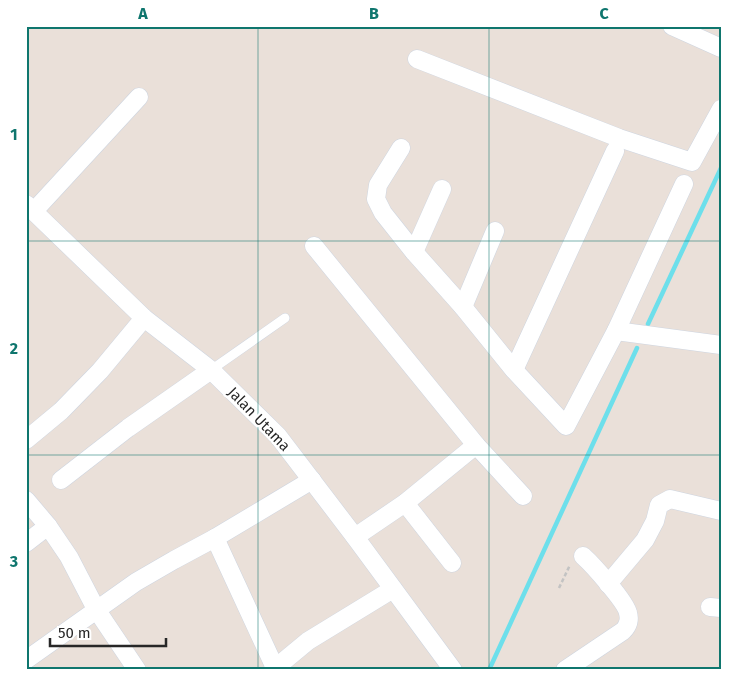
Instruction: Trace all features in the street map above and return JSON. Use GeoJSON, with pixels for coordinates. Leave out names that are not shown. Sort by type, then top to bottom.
{"type":"FeatureCollection","features":[{"type":"Feature","properties":{"kind":"street"},"geometry":{"type":"LineString","coordinates":[[672,26],[721,48]]}},
{"type":"Feature","properties":{"kind":"street"},"geometry":{"type":"LineString","coordinates":[[417,59],[619,138],[692,162],[721,109]]}},
{"type":"Feature","properties":{"kind":"street"},"geometry":{"type":"LineString","coordinates":[[30,207],[139,97]]}},
{"type":"Feature","properties":{"kind":"street"},"geometry":{"type":"LineString","coordinates":[[402,148],[378,185],[376,199],[384,213],[414,252],[463,307],[514,370],[566,426],[616,331],[684,184]]}},
{"type":"Feature","properties":{"kind":"street"},"geometry":{"type":"LineString","coordinates":[[514,370],[615,151]]}},
{"type":"Feature","properties":{"kind":"street"},"geometry":{"type":"LineString","coordinates":[[414,252],[442,189]]}},
{"type":"Feature","properties":{"kind":"street","name":"Jalan Utama"},"geometry":{"type":"LineString","coordinates":[[30,207],[144,318],[211,370],[278,436],[453,670]]}},
{"type":"Feature","properties":{"kind":"street"},"geometry":{"type":"LineString","coordinates":[[463,307],[495,231]]}},
{"type":"Feature","properties":{"kind":"street"},"geometry":{"type":"LineString","coordinates":[[314,246],[476,445],[523,496]]}},
{"type":"Feature","properties":{"kind":"street"},"geometry":{"type":"LineString","coordinates":[[26,440],[61,411],[100,371],[144,318]]}},
{"type":"Feature","properties":{"kind":"street"},"geometry":{"type":"LineString","coordinates":[[616,331],[721,345]]}},
{"type":"Feature","properties":{"kind":"street"},"geometry":{"type":"LineString","coordinates":[[62,480],[128,428],[211,370]]}},
{"type":"Feature","properties":{"kind":"street"},"geometry":{"type":"LineString","coordinates":[[355,537],[405,503],[476,445]]}},
{"type":"Feature","properties":{"kind":"street"},"geometry":{"type":"LineString","coordinates":[[31,663],[96,609],[136,582],[215,538],[312,480]]}},
{"type":"Feature","properties":{"kind":"street"},"geometry":{"type":"LineString","coordinates":[[608,584],[645,540],[655,521],[659,505],[665,501],[670,498],[721,511]]}},
{"type":"Feature","properties":{"kind":"street"},"geometry":{"type":"LineString","coordinates":[[26,500],[48,526],[69,557],[96,609],[137,670]]}},
{"type":"Feature","properties":{"kind":"street"},"geometry":{"type":"LineString","coordinates":[[405,503],[452,563]]}},
{"type":"Feature","properties":{"kind":"street"},"geometry":{"type":"LineString","coordinates":[[26,543],[48,526]]}},
{"type":"Feature","properties":{"kind":"street"},"geometry":{"type":"LineString","coordinates":[[215,538],[274,669],[308,641],[393,589]]}},
{"type":"Feature","properties":{"kind":"street"},"geometry":{"type":"LineString","coordinates":[[565,670],[623,631],[629,622],[628,612],[608,584],[583,556]]}},
{"type":"Feature","properties":{"kind":"lane"},"geometry":{"type":"LineString","coordinates":[[211,370],[285,318]]}},
{"type":"Feature","properties":{"kind":"path"},"geometry":{"type":"LineString","coordinates":[[559,588],[572,562],[583,556]]}},
{"type":"Feature","properties":{"kind":"waterway"},"geometry":{"type":"LineString","coordinates":[[648,324],[721,168]]}},
{"type":"Feature","properties":{"kind":"waterway"},"geometry":{"type":"LineString","coordinates":[[489,670],[637,348]]}}]}
